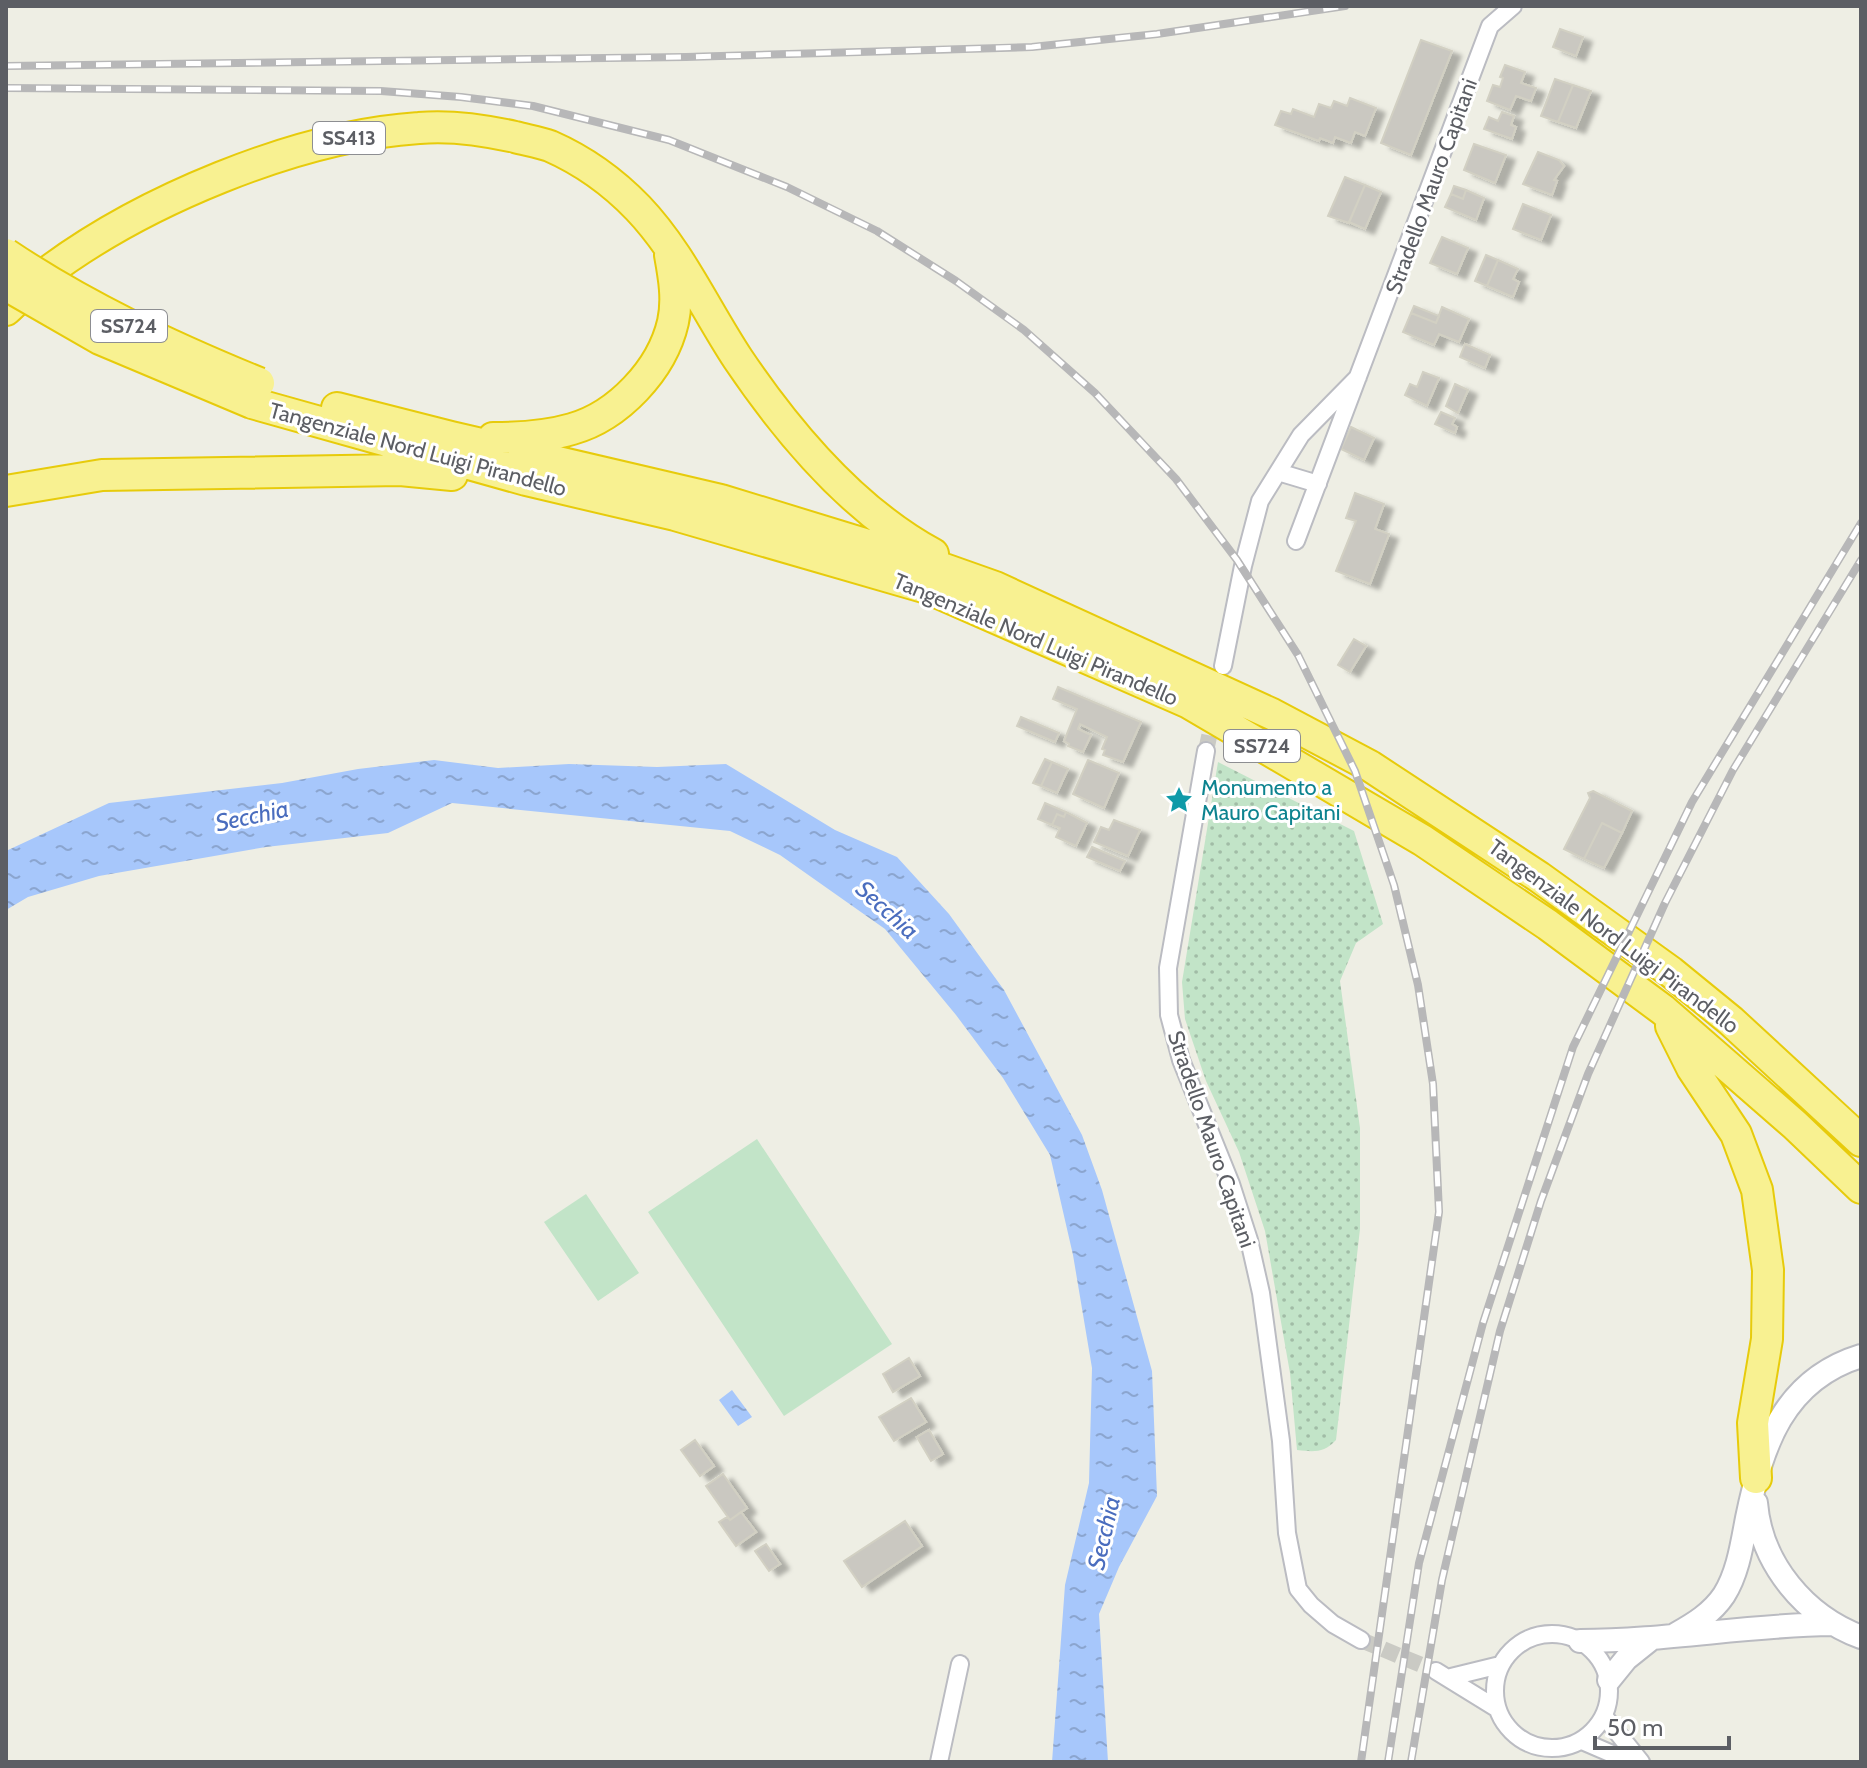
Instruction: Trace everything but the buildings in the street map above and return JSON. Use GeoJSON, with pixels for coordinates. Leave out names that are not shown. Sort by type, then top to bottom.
{"type":"FeatureCollection","features":[{"type":"Feature","properties":{"kind":"highway","name":"SS413"},"geometry":{"type":"LineString","coordinates":[[6,310],[40,278],[142,213],[257,165],[333,141],[418,128],[456,128],[494,132],[548,145],[602,174],[640,210],[669,249],[738,359],[792,430],[846,489],[923,548],[995,587]]}},
{"type":"Feature","properties":{"kind":"highway","name":"SS413"},"geometry":{"type":"LineString","coordinates":[[451,437],[515,438],[573,429],[611,411],[642,382],[660,353],[673,323],[675,284],[669,249]]}},
{"type":"Feature","properties":{"kind":"highway","name":"Tangenziale Nord Luigi Pirandello"},"geometry":{"type":"LineString","coordinates":[[6,254],[108,316],[186,353],[256,393],[344,410],[721,500],[930,564],[995,587],[1272,714],[1370,766],[1463,825],[1671,972],[1743,1031],[1856,1135]]}},
{"type":"Feature","properties":{"kind":"highway","name":"Tangenziale Nord Luigi Pirandello"},"geometry":{"type":"LineString","coordinates":[[6,285],[100,339],[256,393],[353,433],[526,480],[675,515],[927,588],[1189,703],[1422,840],[1548,925],[1663,1010],[1795,1125],[1861,1188]]}},
{"type":"Feature","properties":{"kind":"highway"},"geometry":{"type":"LineString","coordinates":[[6,491],[102,475],[245,470],[400,470],[526,480]]}},
{"type":"Feature","properties":{"kind":"highway"},"geometry":{"type":"LineString","coordinates":[[1663,1010],[1692,1068],[1736,1134],[1757,1190],[1768,1270],[1767,1339],[1753,1423],[1756,1478]]}},
{"type":"Feature","properties":{"kind":"street","name":"Stradello Mauro Capitani"},"geometry":{"type":"LineString","coordinates":[[1296,541],[1362,374],[1490,26],[1513,6]]}},
{"type":"Feature","properties":{"kind":"street","name":"Stradello Mauro Capitani"},"geometry":{"type":"LineString","coordinates":[[1223,666],[1260,501],[1301,435],[1362,374]]}},
{"type":"Feature","properties":{"kind":"street"},"geometry":{"type":"LineString","coordinates":[[1278,472],[1318,484]]}},
{"type":"Feature","properties":{"kind":"street","name":"Stradello Mauro Capitani"},"geometry":{"type":"LineString","coordinates":[[1206,751],[1168,968],[1169,1015],[1181,1060],[1231,1184],[1258,1280],[1281,1441],[1287,1533],[1298,1589],[1333,1624],[1361,1640]]}},
{"type":"Feature","properties":{"kind":"street"},"geometry":{"type":"LineString","coordinates":[[1676,1634],[1701,1619],[1723,1597],[1740,1554],[1756,1478],[1771,1435],[1791,1403],[1814,1378],[1844,1361],[1861,1356]]}},
{"type":"Feature","properties":{"kind":"street"},"geometry":{"type":"LineString","coordinates":[[1756,1478],[1756,1507],[1761,1530],[1778,1570],[1803,1602],[1832,1624],[1861,1637]]}},
{"type":"Feature","properties":{"kind":"street"},"geometry":{"type":"LineString","coordinates":[[1580,1641],[1651,1639],[1676,1634],[1832,1624]]}},
{"type":"Feature","properties":{"kind":"street"},"geometry":{"type":"LineString","coordinates":[[1496,1708],[1494,1686],[1500,1665],[1519,1644],[1544,1634],[1563,1634],[1580,1641],[1603,1664],[1609,1680],[1604,1716],[1595,1730],[1582,1741],[1557,1749],[1531,1745],[1510,1731],[1496,1708],[1444,1674],[1500,1665]]}},
{"type":"Feature","properties":{"kind":"street"},"geometry":{"type":"LineString","coordinates":[[1609,1680],[1626,1659],[1651,1639]]}},
{"type":"Feature","properties":{"kind":"street"},"geometry":{"type":"LineString","coordinates":[[939,1762],[960,1664]]}},
{"type":"Feature","properties":{"kind":"street"},"geometry":{"type":"LineString","coordinates":[[1604,1716],[1641,1762]]}},
{"type":"Feature","properties":{"kind":"street"},"geometry":{"type":"LineString","coordinates":[[1582,1741],[1631,1762]]}},
{"type":"Feature","properties":{"kind":"green space"},"geometry":{"type":"Polygon","coordinates":[[[1218,762],[1354,831],[1383,924],[1356,943],[1340,981],[1360,1128],[1360,1229],[1336,1440],[1318,1451],[1297,1450],[1290,1373],[1265,1231],[1239,1152],[1206,1081],[1185,1019],[1182,982],[1218,762]]]}},
{"type":"Feature","properties":{"kind":"green space"},"geometry":{"type":"Polygon","coordinates":[[[757,1139],[892,1344],[784,1416],[648,1212],[757,1139]]]}},
{"type":"Feature","properties":{"kind":"green space"},"geometry":{"type":"Polygon","coordinates":[[[586,1194],[639,1273],[598,1301],[544,1222],[586,1194]]]}},
{"type":"Feature","properties":{"kind":"water","name":"Secchia"},"geometry":{"type":"Polygon","coordinates":[[[434,760],[498,768],[569,764],[657,767],[726,764],[835,830],[897,857],[949,914],[1004,990],[1082,1135],[1102,1190],[1152,1371],[1157,1496],[1119,1567],[1099,1614],[1108,1762],[1052,1762],[1065,1585],[1089,1483],[1092,1368],[1073,1255],[1050,1155],[1003,1078],[885,929],[780,855],[730,831],[452,803],[388,833],[266,847],[99,876],[28,897],[6,910],[6,851],[109,803],[282,783],[358,769],[434,760]]]}},
{"type":"Feature","properties":{"kind":"water"},"geometry":{"type":"Polygon","coordinates":[[[732,1390],[752,1417],[738,1426],[719,1400],[732,1390]]]}},
{"type":"Feature","properties":{"kind":"tunnel"},"geometry":{"type":"LineString","coordinates":[[1206,751],[1214,713]]}},
{"type":"Feature","properties":{"kind":"tunnel"},"geometry":{"type":"LineString","coordinates":[[1361,1640],[1436,1671]]}},
{"type":"Feature","properties":{"kind":"railway"},"geometry":{"type":"LineString","coordinates":[[6,66],[686,57],[1032,47],[1157,34],[1345,6]]}},
{"type":"Feature","properties":{"kind":"railway"},"geometry":{"type":"LineString","coordinates":[[6,88],[381,91],[461,97],[533,106],[669,140],[787,187],[877,231],[956,281],[1024,330],[1095,393],[1176,479],[1237,560],[1298,655],[1355,771],[1394,885],[1418,985],[1433,1084],[1439,1212],[1361,1762]]}},
{"type":"Feature","properties":{"kind":"railway"},"geometry":{"type":"LineString","coordinates":[[1388,1762],[1419,1563],[1483,1323],[1573,1047],[1692,802],[1861,523]]}},
{"type":"Feature","properties":{"kind":"railway"},"geometry":{"type":"LineString","coordinates":[[1411,1762],[1442,1580],[1500,1331],[1541,1201],[1588,1074],[1665,903],[1733,770],[1861,560]]}},
{"type":"Feature","properties":{"kind":"place","name":"Monumento a Mauro Capitani"},"geometry":{"type":"Point","coordinates":[1179,800]}}]}
